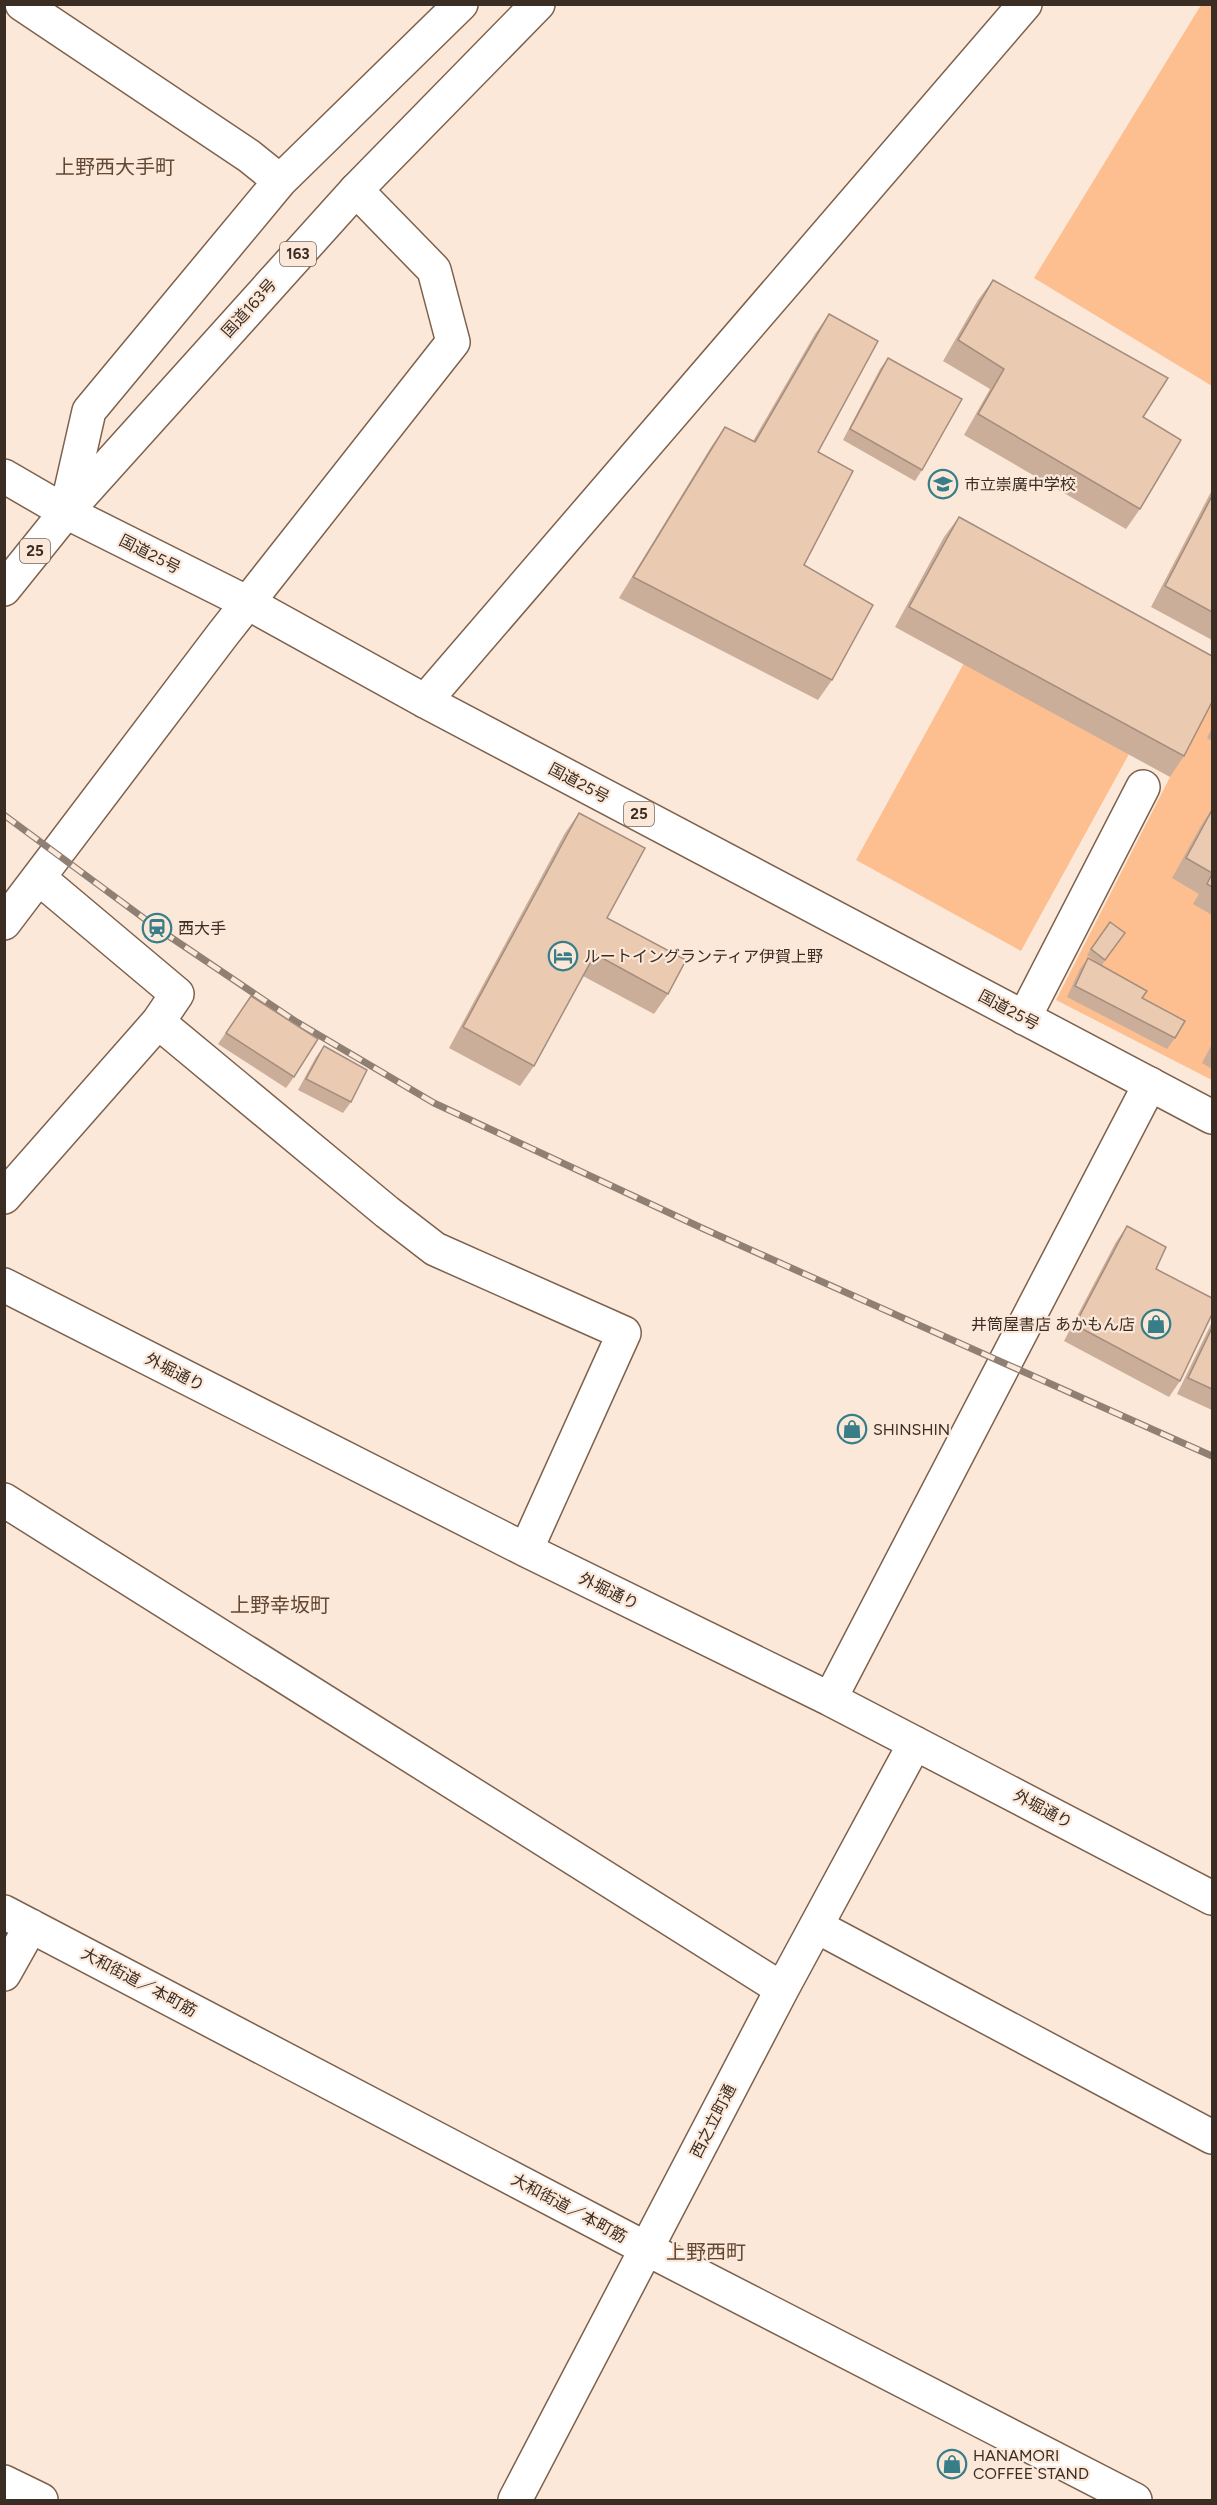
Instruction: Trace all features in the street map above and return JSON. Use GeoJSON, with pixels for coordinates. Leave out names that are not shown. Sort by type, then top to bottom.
{"type":"FeatureCollection","features":[{"type":"Feature","properties":{"kind":"main road"},"geometry":{"type":"LineString","coordinates":[[22,4],[249,156],[280,182]]}},
{"type":"Feature","properties":{"kind":"main road"},"geometry":{"type":"LineString","coordinates":[[66,512],[89,411],[153,331],[280,182],[461,4]]}},
{"type":"Feature","properties":{"kind":"main road","name":"国道163号"},"geometry":{"type":"LineString","coordinates":[[66,512],[356,190],[538,4]]}},
{"type":"Feature","properties":{"kind":"main road"},"geometry":{"type":"LineString","coordinates":[[425,701],[1025,4]]}},
{"type":"Feature","properties":{"kind":"main road"},"geometry":{"type":"LineString","coordinates":[[4,923],[248,603],[453,342],[434,270],[356,190]]}},
{"type":"Feature","properties":{"kind":"main road","name":"国道25号"},"geometry":{"type":"LineString","coordinates":[[4,476],[66,512],[248,603],[425,701],[1212,1116]]}},
{"type":"Feature","properties":{"kind":"main road","name":"25"},"geometry":{"type":"LineString","coordinates":[[4,589],[66,512]]}},
{"type":"Feature","properties":{"kind":"main road"},"geometry":{"type":"LineString","coordinates":[[1024,1018],[1143,787]]}},
{"type":"Feature","properties":{"kind":"main road"},"geometry":{"type":"LineString","coordinates":[[4,1197],[158,1022],[177,993],[39,879]]}},
{"type":"Feature","properties":{"kind":"main road"},"geometry":{"type":"LineString","coordinates":[[158,1022],[387,1212],[435,1249],[624,1333],[525,1550]]}},
{"type":"Feature","properties":{"kind":"main road"},"geometry":{"type":"LineString","coordinates":[[830,1699],[1150,1084]]}},
{"type":"Feature","properties":{"kind":"main road","name":"外堀通り"},"geometry":{"type":"LineString","coordinates":[[4,1285],[525,1550],[830,1699],[1212,1898]]}},
{"type":"Feature","properties":{"kind":"main road"},"geometry":{"type":"LineString","coordinates":[[4,1500],[782,1989]]}},
{"type":"Feature","properties":{"kind":"main road","name":"西之立町通"},"geometry":{"type":"LineString","coordinates":[[515,2500],[782,1989],[915,1743]]}},
{"type":"Feature","properties":{"kind":"main road"},"geometry":{"type":"LineString","coordinates":[[4,1974],[18,1919]]}},
{"type":"Feature","properties":{"kind":"main road","name":"大和街道／本町筋"},"geometry":{"type":"LineString","coordinates":[[18,1919],[647,2249],[1135,2500]]}},
{"type":"Feature","properties":{"kind":"main road"},"geometry":{"type":"LineString","coordinates":[[816,1926],[1212,2137]]}},
{"type":"Feature","properties":{"kind":"main road"},"geometry":{"type":"LineString","coordinates":[[4,2482],[41,2500]]}},
{"type":"Feature","properties":{"kind":"shaded area"},"geometry":{"type":"Polygon","coordinates":[[[1201,5],[1212,5],[1212,386],[1034,278],[1201,5]]]}},
{"type":"Feature","properties":{"kind":"shaded area"},"geometry":{"type":"Polygon","coordinates":[[[964,663],[1129,754],[1021,951],[856,860],[964,663]]]}},
{"type":"Feature","properties":{"kind":"shaded area"},"geometry":{"type":"Polygon","coordinates":[[[1212,695],[1212,1080],[1056,1000],[1212,695]]]}},
{"type":"Feature","properties":{"kind":"building"},"geometry":{"type":"Polygon","coordinates":[[[993,280],[1168,378],[1143,417],[1181,440],[1140,509],[978,414],[1004,369],[958,340],[993,280]]]}},
{"type":"Feature","properties":{"kind":"building"},"geometry":{"type":"Polygon","coordinates":[[[829,314],[878,341],[818,452],[853,471],[804,565],[873,605],[832,680],[633,577],[725,427],[755,442],[829,314]]]}},
{"type":"Feature","properties":{"kind":"building"},"geometry":{"type":"Polygon","coordinates":[[[888,358],[962,399],[922,470],[850,429],[888,358]]]}},
{"type":"Feature","properties":{"kind":"building"},"geometry":{"type":"Polygon","coordinates":[[[1212,496],[1212,612],[1165,586],[1212,496]]]}},
{"type":"Feature","properties":{"kind":"building"},"geometry":{"type":"Polygon","coordinates":[[[959,517],[1212,656],[1212,702],[1184,756],[909,607],[959,517]]]}},
{"type":"Feature","properties":{"kind":"building"},"geometry":{"type":"Polygon","coordinates":[[[1212,810],[1212,873],[1186,858],[1212,810]]]}},
{"type":"Feature","properties":{"kind":"building","name":"ルートイングランティア伊賀上野"},"geometry":{"type":"Polygon","coordinates":[[[579,813],[645,848],[607,918],[686,960],[668,994],[595,954],[534,1066],[463,1027],[579,813]]]}},
{"type":"Feature","properties":{"kind":"building"},"geometry":{"type":"Polygon","coordinates":[[[1212,874],[1212,887],[1207,884],[1212,874]]]}},
{"type":"Feature","properties":{"kind":"building"},"geometry":{"type":"Polygon","coordinates":[[[1110,922],[1125,933],[1105,960],[1091,949],[1110,922]]]}},
{"type":"Feature","properties":{"kind":"building"},"geometry":{"type":"Polygon","coordinates":[[[1088,958],[1147,991],[1142,998],[1185,1021],[1175,1038],[1075,986],[1088,958]]]}},
{"type":"Feature","properties":{"kind":"building"},"geometry":{"type":"Polygon","coordinates":[[[251,996],[318,1039],[294,1077],[226,1033],[251,996]]]}},
{"type":"Feature","properties":{"kind":"building"},"geometry":{"type":"Polygon","coordinates":[[[324,1046],[367,1070],[351,1102],[306,1079],[324,1046]]]}},
{"type":"Feature","properties":{"kind":"building"},"geometry":{"type":"Polygon","coordinates":[[[1127,1226],[1166,1247],[1156,1269],[1212,1298],[1212,1314],[1180,1381],[1075,1325],[1127,1226]]]}},
{"type":"Feature","properties":{"kind":"building"},"geometry":{"type":"Polygon","coordinates":[[[1212,1328],[1212,1389],[1188,1378],[1212,1328]]]}},
{"type":"Feature","properties":{"kind":"railway"},"geometry":{"type":"LineString","coordinates":[[4,815],[157,928],[295,1021],[434,1103],[704,1229],[1212,1456]]}},
{"type":"Feature","properties":{"kind":"place","name":"市立崇廣中学校"},"geometry":{"type":"Point","coordinates":[943,484]}},
{"type":"Feature","properties":{"kind":"place","name":"西大手"},"geometry":{"type":"Point","coordinates":[157,928]}},
{"type":"Feature","properties":{"kind":"place","name":"ルートイングランティア伊賀上野"},"geometry":{"type":"Point","coordinates":[563,956]}},
{"type":"Feature","properties":{"kind":"place","name":"井筒屋書店 あかもん店"},"geometry":{"type":"Point","coordinates":[1156,1324]}},
{"type":"Feature","properties":{"kind":"place","name":"SHINSHIN"},"geometry":{"type":"Point","coordinates":[852,1429]}},
{"type":"Feature","properties":{"kind":"place","name":"HANAMORI COFFEE STAND"},"geometry":{"type":"Point","coordinates":[952,2464]}},
{"type":"Feature","properties":{"kind":"district","name":"上野西大手町"},"geometry":{"type":"Point","coordinates":[115,167]}},
{"type":"Feature","properties":{"kind":"district","name":"上野幸坂町"},"geometry":{"type":"Point","coordinates":[280,1605]}},
{"type":"Feature","properties":{"kind":"district","name":"上野西町"},"geometry":{"type":"Point","coordinates":[706,2252]}}]}
